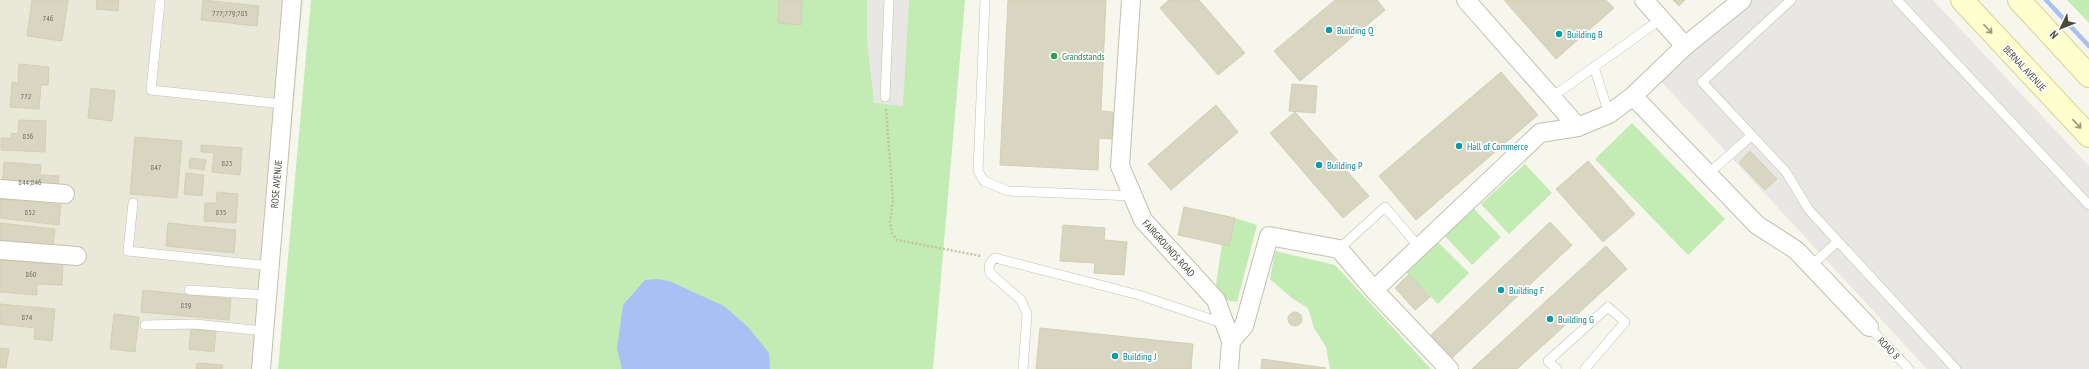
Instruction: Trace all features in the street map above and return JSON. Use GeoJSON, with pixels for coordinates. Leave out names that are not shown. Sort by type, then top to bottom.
{"type":"FeatureCollection","features":[{"type":"Feature","properties":{"kind":"main road","name":"BERNAL AVENUE"},"geometry":{"type":"LineString","coordinates":[[1962,0],[2089,136]]}},
{"type":"Feature","properties":{"kind":"main road"},"geometry":{"type":"LineString","coordinates":[[2019,0],[2089,76]]}},
{"type":"Feature","properties":{"kind":"street","name":"ROSE AVENUE"},"geometry":{"type":"LineString","coordinates":[[261,369],[292,0]]}},
{"type":"Feature","properties":{"kind":"street","name":"FAIRGROUNDS ROAD"},"geometry":{"type":"LineString","coordinates":[[1131,0],[1120,166],[1143,220],[1216,300],[1231,341],[1229,369]]}},
{"type":"Feature","properties":{"kind":"street"},"geometry":{"type":"LineString","coordinates":[[1466,0],[1578,127]]}},
{"type":"Feature","properties":{"kind":"street"},"geometry":{"type":"LineString","coordinates":[[1644,0],[1686,46]]}},
{"type":"Feature","properties":{"kind":"street"},"geometry":{"type":"LineString","coordinates":[[1374,290],[1540,133],[1578,127],[1609,114],[1633,96],[1686,46],[1742,0]]}},
{"type":"Feature","properties":{"kind":"street"},"geometry":{"type":"LineString","coordinates":[[1633,96],[1757,225],[1796,250],[1869,327]]}},
{"type":"Feature","properties":{"kind":"street"},"geometry":{"type":"LineString","coordinates":[[0,189],[65,194]]}},
{"type":"Feature","properties":{"kind":"street"},"geometry":{"type":"LineString","coordinates":[[1231,341],[1244,326],[1269,236],[1339,249],[1374,290],[1448,369]]}},
{"type":"Feature","properties":{"kind":"street"},"geometry":{"type":"LineString","coordinates":[[0,250],[78,256]]}},
{"type":"Feature","properties":{"kind":"lane"},"geometry":{"type":"LineString","coordinates":[[885,97],[889,0]]}},
{"type":"Feature","properties":{"kind":"lane"},"geometry":{"type":"LineString","coordinates":[[985,0],[978,171],[984,181],[1008,191],[1132,196]]}},
{"type":"Feature","properties":{"kind":"lane"},"geometry":{"type":"LineString","coordinates":[[1791,0],[1702,82],[1786,172],[1808,210],[1956,369]]}},
{"type":"Feature","properties":{"kind":"lane"},"geometry":{"type":"LineString","coordinates":[[1897,0],[2089,205]]}},
{"type":"Feature","properties":{"kind":"lane"},"geometry":{"type":"LineString","coordinates":[[160,2],[151,90],[283,104]]}},
{"type":"Feature","properties":{"kind":"lane"},"geometry":{"type":"LineString","coordinates":[[1552,98],[1662,19]]}},
{"type":"Feature","properties":{"kind":"lane"},"geometry":{"type":"LineString","coordinates":[[1594,68],[1609,114]]}},
{"type":"Feature","properties":{"kind":"lane"},"geometry":{"type":"LineString","coordinates":[[1708,173],[1751,136]]}},
{"type":"Feature","properties":{"kind":"lane"},"geometry":{"type":"LineString","coordinates":[[133,203],[128,251],[270,266]]}},
{"type":"Feature","properties":{"kind":"lane"},"geometry":{"type":"LineString","coordinates":[[1339,249],[1385,207],[1419,247]]}},
{"type":"Feature","properties":{"kind":"lane"},"geometry":{"type":"LineString","coordinates":[[1811,266],[1838,241]]}},
{"type":"Feature","properties":{"kind":"lane"},"geometry":{"type":"LineString","coordinates":[[1023,369],[1027,314],[1021,300],[990,273],[988,267],[990,261],[995,258],[1139,295],[1225,324]]}},
{"type":"Feature","properties":{"kind":"lane"},"geometry":{"type":"LineString","coordinates":[[189,290],[267,295]]}},
{"type":"Feature","properties":{"kind":"lane"},"geometry":{"type":"LineString","coordinates":[[1556,369],[1548,361],[1608,307],[1625,322],[1585,369]]}},
{"type":"Feature","properties":{"kind":"lane"},"geometry":{"type":"LineString","coordinates":[[145,325],[195,324],[264,331]]}},
{"type":"Feature","properties":{"kind":"lane","name":"ROAD 8"},"geometry":{"type":"LineString","coordinates":[[1869,327],[1909,369]]}},
{"type":"Feature","properties":{"kind":"path"},"geometry":{"type":"LineString","coordinates":[[885,97],[893,201],[890,221],[892,233],[897,240],[995,258]]}},
{"type":"Feature","properties":{"kind":"shaded area"},"geometry":{"type":"Polygon","coordinates":[[[0,0],[303,0],[270,369],[0,369],[0,0]]]}},
{"type":"Feature","properties":{"kind":"shaded area"},"geometry":{"type":"Polygon","coordinates":[[[867,0],[909,0],[903,106],[874,103],[867,40],[867,0]]]}},
{"type":"Feature","properties":{"kind":"shaded area"},"geometry":{"type":"Polygon","coordinates":[[[1736,0],[1933,0],[2089,166],[2089,369],[1927,369],[1655,75],[1736,0]]]}},
{"type":"Feature","properties":{"kind":"green space"},"geometry":{"type":"Polygon","coordinates":[[[311,0],[965,0],[933,369],[278,369],[311,0]]]}},
{"type":"Feature","properties":{"kind":"green space"},"geometry":{"type":"Polygon","coordinates":[[[2067,0],[2089,0],[2089,23],[2067,0]]]}},
{"type":"Feature","properties":{"kind":"green space"},"geometry":{"type":"Polygon","coordinates":[[[1632,123],[1725,219],[1688,255],[1595,159],[1632,123]]]}},
{"type":"Feature","properties":{"kind":"green space"},"geometry":{"type":"Polygon","coordinates":[[[1525,164],[1552,193],[1509,234],[1481,204],[1525,164]]]}},
{"type":"Feature","properties":{"kind":"green space"},"geometry":{"type":"Polygon","coordinates":[[[1473,208],[1501,237],[1472,265],[1445,236],[1473,208]]]}},
{"type":"Feature","properties":{"kind":"green space"},"geometry":{"type":"Polygon","coordinates":[[[1235,218],[1257,225],[1237,302],[1225,300],[1216,285],[1222,244],[1235,218]]]}},
{"type":"Feature","properties":{"kind":"green space"},"geometry":{"type":"Polygon","coordinates":[[[1437,241],[1469,273],[1438,304],[1406,272],[1437,241]]]}},
{"type":"Feature","properties":{"kind":"green space"},"geometry":{"type":"Polygon","coordinates":[[[1275,251],[1335,265],[1431,369],[1330,369],[1326,347],[1314,328],[1308,308],[1293,299],[1270,279],[1275,251]]]}},
{"type":"Feature","properties":{"kind":"water"},"geometry":{"type":"Polygon","coordinates":[[[657,279],[669,281],[724,306],[747,326],[769,353],[770,369],[622,369],[617,349],[623,305],[645,280],[657,279]]]}},
{"type":"Feature","properties":{"kind":"building"},"geometry":{"type":"Polygon","coordinates":[[[32,0],[68,0],[62,41],[27,36],[32,0]]]}},
{"type":"Feature","properties":{"kind":"building"},"geometry":{"type":"Polygon","coordinates":[[[97,0],[119,0],[118,11],[96,9],[97,0]]]}},
{"type":"Feature","properties":{"kind":"building"},"geometry":{"type":"Polygon","coordinates":[[[203,0],[259,6],[257,26],[201,20],[203,0]]]}},
{"type":"Feature","properties":{"kind":"building"},"geometry":{"type":"Polygon","coordinates":[[[779,0],[802,0],[801,25],[778,23],[779,0]]]}},
{"type":"Feature","properties":{"kind":"building","name":"Grandstands"},"geometry":{"type":"Polygon","coordinates":[[[1008,0],[1106,0],[1101,111],[1113,112],[1112,139],[1099,138],[1098,170],[1000,165],[1008,0]]]}},
{"type":"Feature","properties":{"kind":"building"},"geometry":{"type":"Polygon","coordinates":[[[1169,0],[1199,0],[1245,53],[1218,75],[1160,8],[1169,0]]]}},
{"type":"Feature","properties":{"kind":"building","name":"Building Q"},"geometry":{"type":"Polygon","coordinates":[[[1335,0],[1377,0],[1385,10],[1300,81],[1274,51],[1335,0]]]}},
{"type":"Feature","properties":{"kind":"building","name":"Building B"},"geometry":{"type":"Polygon","coordinates":[[[1504,0],[1606,0],[1614,8],[1556,59],[1504,0]]]}},
{"type":"Feature","properties":{"kind":"building"},"geometry":{"type":"Polygon","coordinates":[[[1673,0],[1685,0],[1679,6],[1673,0]]]}},
{"type":"Feature","properties":{"kind":"building"},"geometry":{"type":"Polygon","coordinates":[[[19,64],[49,67],[48,85],[41,85],[39,109],[10,107],[12,82],[18,83],[19,64]]]}},
{"type":"Feature","properties":{"kind":"building","name":"Hall of Commerce"},"geometry":{"type":"Polygon","coordinates":[[[1501,72],[1538,115],[1416,220],[1379,176],[1501,72]]]}},
{"type":"Feature","properties":{"kind":"building"},"geometry":{"type":"Polygon","coordinates":[[[1292,84],[1317,86],[1315,113],[1289,111],[1292,84]]]}},
{"type":"Feature","properties":{"kind":"building"},"geometry":{"type":"Polygon","coordinates":[[[91,88],[115,91],[112,121],[88,118],[91,88]]]}},
{"type":"Feature","properties":{"kind":"building"},"geometry":{"type":"Polygon","coordinates":[[[1216,105],[1238,132],[1171,190],[1148,164],[1216,105]]]}},
{"type":"Feature","properties":{"kind":"building","name":"Building P"},"geometry":{"type":"Polygon","coordinates":[[[1295,112],[1369,196],[1343,218],[1270,133],[1295,112]]]}},
{"type":"Feature","properties":{"kind":"building"},"geometry":{"type":"Polygon","coordinates":[[[19,120],[46,121],[45,152],[1,150],[1,138],[11,138],[11,133],[18,134],[19,120]]]}},
{"type":"Feature","properties":{"kind":"building"},"geometry":{"type":"Polygon","coordinates":[[[135,137],[182,141],[177,198],[130,194],[135,137]]]}},
{"type":"Feature","properties":{"kind":"building"},"geometry":{"type":"Polygon","coordinates":[[[201,145],[242,148],[240,175],[212,172],[214,153],[201,152],[201,145]]]}},
{"type":"Feature","properties":{"kind":"building"},"geometry":{"type":"Polygon","coordinates":[[[1750,151],[1777,179],[1765,190],[1739,163],[1750,151]]]}},
{"type":"Feature","properties":{"kind":"building"},"geometry":{"type":"Polygon","coordinates":[[[190,158],[206,160],[204,170],[189,168],[190,158]]]}},
{"type":"Feature","properties":{"kind":"building"},"geometry":{"type":"Polygon","coordinates":[[[1588,161],[1635,214],[1603,242],[1556,189],[1588,161]]]}},
{"type":"Feature","properties":{"kind":"building"},"geometry":{"type":"Polygon","coordinates":[[[4,162],[41,165],[40,175],[59,176],[57,191],[2,187],[4,162]]]}},
{"type":"Feature","properties":{"kind":"building"},"geometry":{"type":"Polygon","coordinates":[[[186,173],[204,175],[202,196],[184,194],[186,173]]]}},
{"type":"Feature","properties":{"kind":"building"},"geometry":{"type":"Polygon","coordinates":[[[217,192],[238,194],[236,223],[204,221],[205,203],[216,203],[217,192]]]}},
{"type":"Feature","properties":{"kind":"building"},"geometry":{"type":"Polygon","coordinates":[[[0,199],[61,205],[59,225],[0,218],[0,199]]]}},
{"type":"Feature","properties":{"kind":"building"},"geometry":{"type":"Polygon","coordinates":[[[1184,207],[1235,218],[1229,246],[1178,235],[1184,207]]]}},
{"type":"Feature","properties":{"kind":"building","name":"Building F"},"geometry":{"type":"Polygon","coordinates":[[[1550,222],[1572,245],[1452,358],[1430,336],[1550,222]]]}},
{"type":"Feature","properties":{"kind":"building"},"geometry":{"type":"Polygon","coordinates":[[[0,223],[55,229],[53,247],[0,241],[0,223]]]}},
{"type":"Feature","properties":{"kind":"building"},"geometry":{"type":"Polygon","coordinates":[[[168,223],[236,230],[234,253],[166,246],[168,223]]]}},
{"type":"Feature","properties":{"kind":"building"},"geometry":{"type":"Polygon","coordinates":[[[1063,225],[1105,228],[1104,240],[1127,242],[1124,275],[1094,273],[1095,263],[1060,261],[1063,225]]]}},
{"type":"Feature","properties":{"kind":"building","name":"Building G"},"geometry":{"type":"Polygon","coordinates":[[[1606,246],[1627,269],[1517,369],[1472,369],[1606,246]]]}},
{"type":"Feature","properties":{"kind":"building"},"geometry":{"type":"Polygon","coordinates":[[[0,260],[63,264],[62,285],[37,284],[37,295],[0,292],[0,260]]]}},
{"type":"Feature","properties":{"kind":"building"},"geometry":{"type":"Polygon","coordinates":[[[1409,274],[1430,297],[1415,310],[1395,288],[1409,274]]]}},
{"type":"Feature","properties":{"kind":"building"},"geometry":{"type":"Polygon","coordinates":[[[143,290],[231,299],[229,320],[141,312],[143,290]]]}},
{"type":"Feature","properties":{"kind":"building"},"geometry":{"type":"Polygon","coordinates":[[[0,304],[55,309],[52,341],[34,339],[35,328],[0,324],[0,304]]]}},
{"type":"Feature","properties":{"kind":"building"},"geometry":{"type":"Polygon","coordinates":[[[1292,312],[1298,312],[1302,316],[1302,322],[1298,326],[1292,326],[1288,322],[1288,316],[1292,312]]]}},
{"type":"Feature","properties":{"kind":"building"},"geometry":{"type":"Polygon","coordinates":[[[114,314],[139,317],[135,352],[110,349],[114,314]]]}},
{"type":"Feature","properties":{"kind":"building","name":"Building J"},"geometry":{"type":"Polygon","coordinates":[[[1040,328],[1193,344],[1191,369],[1036,369],[1040,328]]]}},
{"type":"Feature","properties":{"kind":"building"},"geometry":{"type":"Polygon","coordinates":[[[191,329],[216,331],[214,352],[189,349],[191,329]]]}},
{"type":"Feature","properties":{"kind":"building"},"geometry":{"type":"Polygon","coordinates":[[[0,348],[9,349],[6,368],[0,367],[0,348]]]}},
{"type":"Feature","properties":{"kind":"building"},"geometry":{"type":"Polygon","coordinates":[[[1262,359],[1326,368],[1261,369],[1262,359]]]}},
{"type":"Feature","properties":{"kind":"building"},"geometry":{"type":"Polygon","coordinates":[[[197,363],[223,365],[222,369],[196,369],[197,363]]]}},
{"type":"Feature","properties":{"kind":"waterway"},"geometry":{"type":"LineString","coordinates":[[2046,0],[2089,46]]}},
{"type":"Feature","properties":{"kind":"place","name":"Building Q"},"geometry":{"type":"Point","coordinates":[1329,30]}},
{"type":"Feature","properties":{"kind":"place","name":"Building B"},"geometry":{"type":"Point","coordinates":[1559,34]}},
{"type":"Feature","properties":{"kind":"place","name":"Grandstands"},"geometry":{"type":"Point","coordinates":[1054,56]}},
{"type":"Feature","properties":{"kind":"place","name":"Hall of Commerce"},"geometry":{"type":"Point","coordinates":[1459,146]}},
{"type":"Feature","properties":{"kind":"place","name":"Building P"},"geometry":{"type":"Point","coordinates":[1319,165]}},
{"type":"Feature","properties":{"kind":"place","name":"Building F"},"geometry":{"type":"Point","coordinates":[1501,290]}},
{"type":"Feature","properties":{"kind":"place","name":"Building G"},"geometry":{"type":"Point","coordinates":[1550,319]}},
{"type":"Feature","properties":{"kind":"place","name":"Building J"},"geometry":{"type":"Point","coordinates":[1115,356]}}]}
